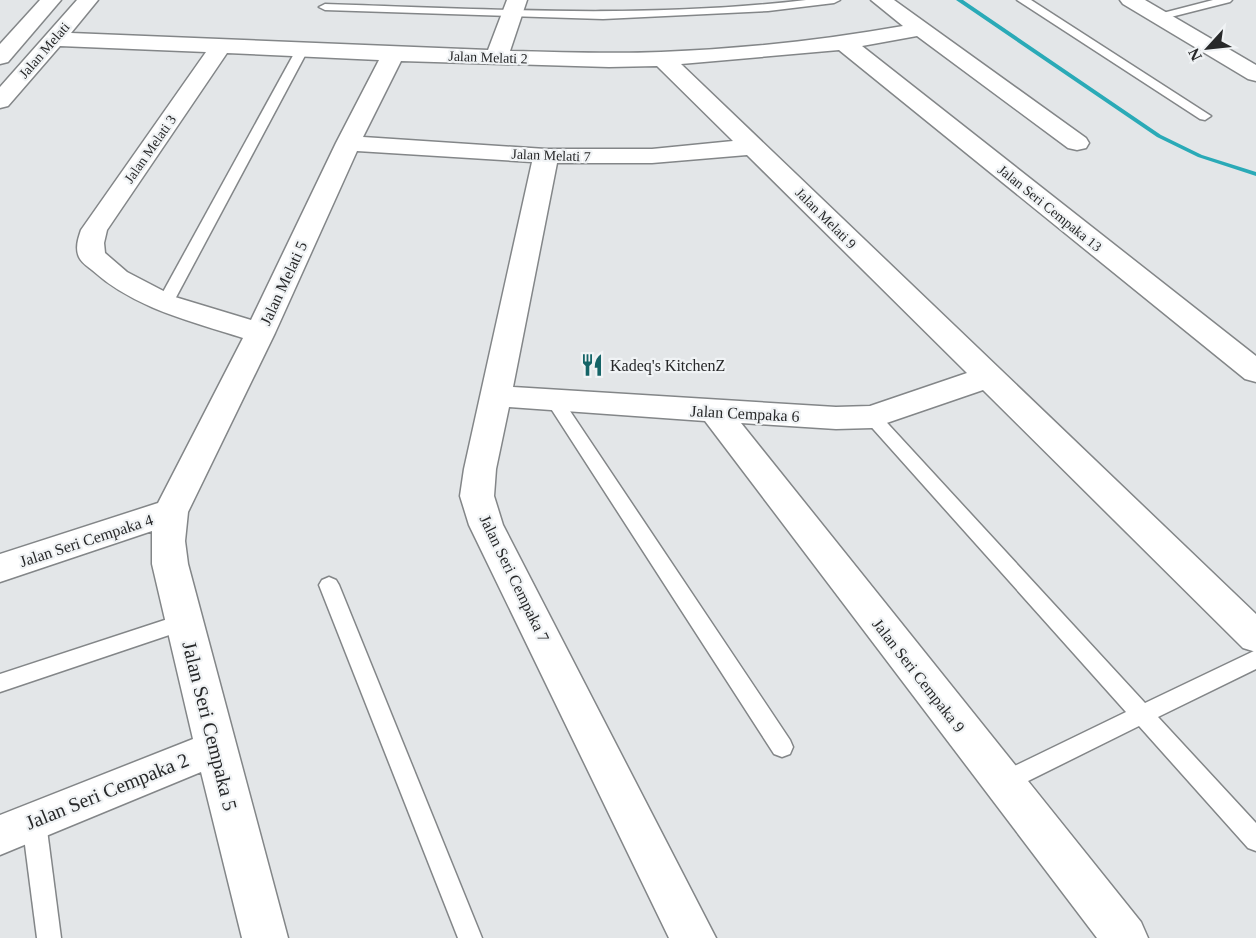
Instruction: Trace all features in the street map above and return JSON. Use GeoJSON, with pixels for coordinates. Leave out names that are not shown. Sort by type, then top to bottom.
{"type":"FeatureCollection","features":[{"type":"Feature","properties":{"kind":"street"},"geometry":{"type":"LineString","coordinates":[[881,0],[1077,143]]}},
{"type":"Feature","properties":{"kind":"street"},"geometry":{"type":"LineString","coordinates":[[1130,0],[1256,74]]}},
{"type":"Feature","properties":{"kind":"street"},"geometry":{"type":"LineString","coordinates":[[0,57],[48,4],[84,4]]}},
{"type":"Feature","properties":{"kind":"street","name":"Jalan Melati"},"geometry":{"type":"LineString","coordinates":[[0,100],[84,4]]}},
{"type":"Feature","properties":{"kind":"street"},"geometry":{"type":"LineString","coordinates":[[497,57],[515,7]]}},
{"type":"Feature","properties":{"kind":"street","name":"Jalan Melati 2"},"geometry":{"type":"LineString","coordinates":[[54,39],[393,54],[663,59],[844,43],[920,28]]}},
{"type":"Feature","properties":{"kind":"street","name":"Jalan Seri Cempaka 13"},"geometry":{"type":"LineString","coordinates":[[844,43],[1256,372]]}},
{"type":"Feature","properties":{"kind":"street","name":"Jalan Melati 3"},"geometry":{"type":"LineString","coordinates":[[165,303],[117,278],[92,256],[90,243],[94,230],[222,46]]}},
{"type":"Feature","properties":{"kind":"street"},"geometry":{"type":"LineString","coordinates":[[1228,57],[1256,50]]}},
{"type":"Feature","properties":{"kind":"street","name":"Jalan Melati 5"},"geometry":{"type":"LineString","coordinates":[[171,512],[260,333],[348,143],[393,54]]}},
{"type":"Feature","properties":{"kind":"street","name":"Jalan Melati 9"},"geometry":{"type":"LineString","coordinates":[[663,59],[1256,637]]}},
{"type":"Feature","properties":{"kind":"street","name":"Jalan Melati 7"},"geometry":{"type":"LineString","coordinates":[[348,143],[546,156],[652,156],[754,147]]}},
{"type":"Feature","properties":{"kind":"street","name":"Jalan Seri Cempaka 7"},"geometry":{"type":"LineString","coordinates":[[546,156],[480,469],[477,496],[486,525],[693,938]]}},
{"type":"Feature","properties":{"kind":"street"},"geometry":{"type":"LineString","coordinates":[[165,303],[260,333]]}},
{"type":"Feature","properties":{"kind":"street","name":"Jalan Cempaka 6"},"geometry":{"type":"LineString","coordinates":[[496,396],[836,418],[872,417],[988,377]]}},
{"type":"Feature","properties":{"kind":"street","name":"Jalan Seri Cempaka 9"},"geometry":{"type":"LineString","coordinates":[[714,411],[1125,938]]}},
{"type":"Feature","properties":{"kind":"street","name":"Jalan Seri Cempaka 4"},"geometry":{"type":"LineString","coordinates":[[0,568],[171,512]]}},
{"type":"Feature","properties":{"kind":"street","name":"Jalan Seri Cempaka 5"},"geometry":{"type":"LineString","coordinates":[[171,512],[168,541],[170,564],[214,748],[266,938]]}},
{"type":"Feature","properties":{"kind":"street","name":"Jalan Seri Cempaka 2"},"geometry":{"type":"LineString","coordinates":[[17,828],[214,748]]}},
{"type":"Feature","properties":{"kind":"lane"},"geometry":{"type":"LineString","coordinates":[[325,7],[515,7],[603,16],[768,8],[834,0]]}},
{"type":"Feature","properties":{"kind":"lane"},"geometry":{"type":"LineString","coordinates":[[1023,0],[1205,116]]}},
{"type":"Feature","properties":{"kind":"lane"},"geometry":{"type":"LineString","coordinates":[[1159,17],[1226,0]]}},
{"type":"Feature","properties":{"kind":"lane"},"geometry":{"type":"LineString","coordinates":[[165,303],[302,50]]}},
{"type":"Feature","properties":{"kind":"lane"},"geometry":{"type":"LineString","coordinates":[[554,400],[782,747]]}},
{"type":"Feature","properties":{"kind":"lane"},"geometry":{"type":"LineString","coordinates":[[872,417],[1256,840]]}},
{"type":"Feature","properties":{"kind":"lane"},"geometry":{"type":"LineString","coordinates":[[329,585],[470,938]]}},
{"type":"Feature","properties":{"kind":"lane"},"geometry":{"type":"LineString","coordinates":[[0,683],[183,622]]}},
{"type":"Feature","properties":{"kind":"lane"},"geometry":{"type":"LineString","coordinates":[[1004,782],[1256,658]]}},
{"type":"Feature","properties":{"kind":"lane"},"geometry":{"type":"LineString","coordinates":[[17,828],[49,938]]}},
{"type":"Feature","properties":{"kind":"waterway"},"geometry":{"type":"LineString","coordinates":[[959,0],[1159,136],[1200,156],[1256,174]]}},
{"type":"Feature","properties":{"kind":"place","name":"Kadeq's KitchenZ"},"geometry":{"type":"Point","coordinates":[592,365]}}]}
